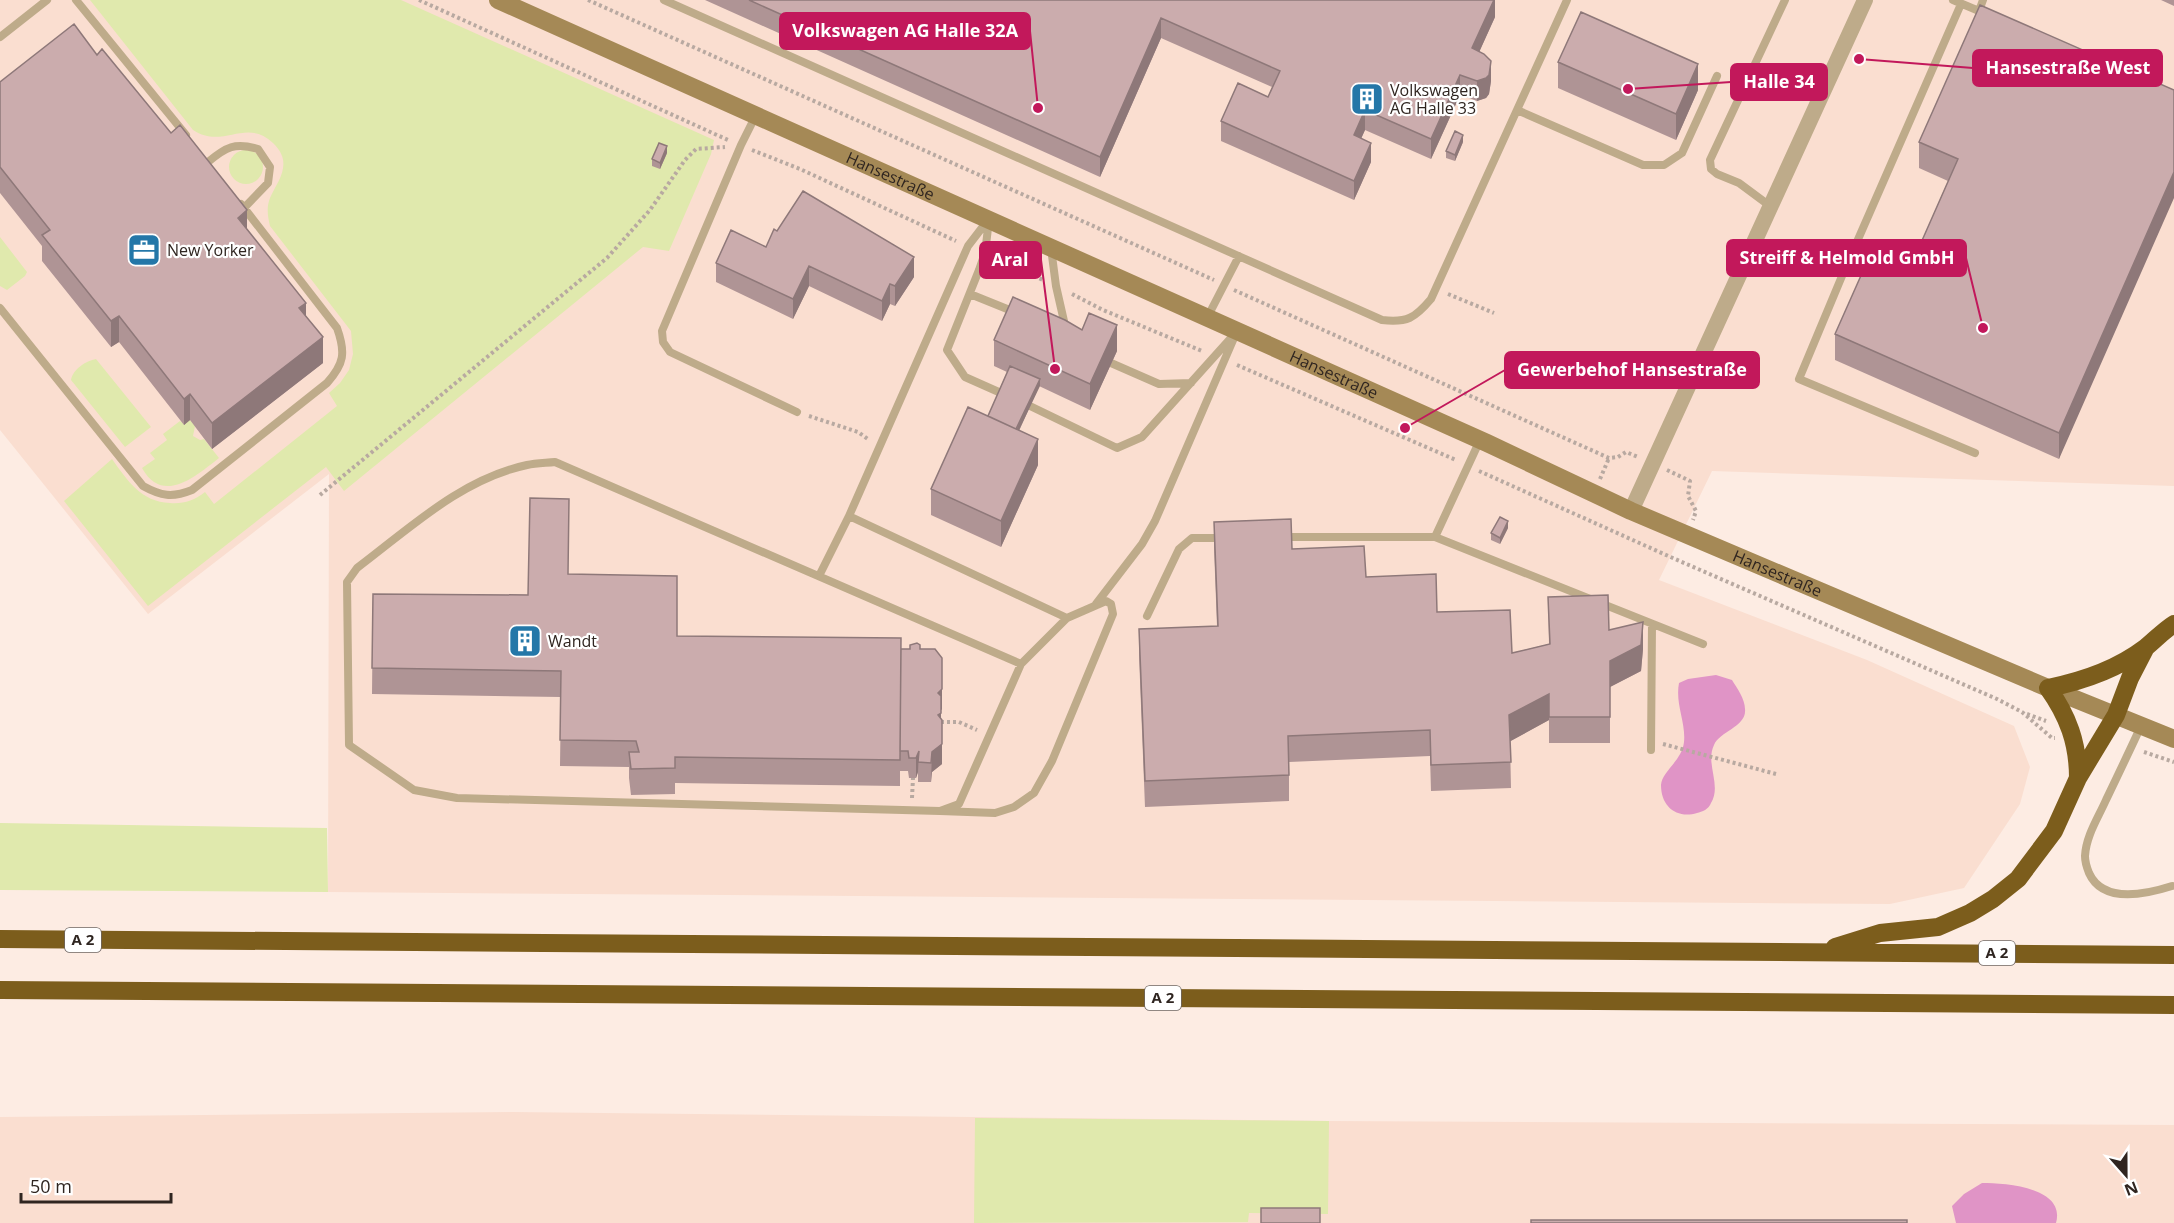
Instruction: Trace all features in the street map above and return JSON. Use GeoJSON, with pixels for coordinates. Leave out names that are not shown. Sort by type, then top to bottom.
{"type":"FeatureCollection","features":[{"type":"Feature","properties":{"kind":"highway"},"geometry":{"type":"LineString","coordinates":[[2078,778],[2078,755],[2073,732],[2063,709],[2048,688],[2074,683],[2124,662],[2174,624]]}},
{"type":"Feature","properties":{"kind":"highway"},"geometry":{"type":"LineString","coordinates":[[1819,952],[1880,933],[1938,927],[1970,914],[2018,879],[2054,831],[2078,778],[2116,715],[2130,678],[2146,647]]}},
{"type":"Feature","properties":{"kind":"highway","name":"A 2"},"geometry":{"type":"LineString","coordinates":[[0,939],[2174,955]]}},
{"type":"Feature","properties":{"kind":"highway","name":"A 2"},"geometry":{"type":"LineString","coordinates":[[0,990],[2174,1005]]}},
{"type":"Feature","properties":{"kind":"main road","name":"Hansestraße"},"geometry":{"type":"LineString","coordinates":[[498,0],[989,219],[1631,510],[2048,688],[2174,739]]}},
{"type":"Feature","properties":{"kind":"street"},"geometry":{"type":"LineString","coordinates":[[1631,510],[1864,0]]}},
{"type":"Feature","properties":{"kind":"lane"},"geometry":{"type":"LineString","coordinates":[[0,37],[47,0]]}},
{"type":"Feature","properties":{"kind":"lane"},"geometry":{"type":"LineString","coordinates":[[76,0],[193,144]]}},
{"type":"Feature","properties":{"kind":"lane"},"geometry":{"type":"LineString","coordinates":[[664,0],[1382,320],[1394,322],[1408,320],[1420,312],[1436,290],[1567,0]]}},
{"type":"Feature","properties":{"kind":"lane"},"geometry":{"type":"LineString","coordinates":[[1770,206],[1739,183],[1717,174],[1711,169],[1710,160],[1785,0]]}},
{"type":"Feature","properties":{"kind":"lane"},"geometry":{"type":"LineString","coordinates":[[1979,11],[1983,0]]}},
{"type":"Feature","properties":{"kind":"lane"},"geometry":{"type":"LineString","coordinates":[[1975,453],[1799,379],[1957,2],[1990,16]]}},
{"type":"Feature","properties":{"kind":"lane"},"geometry":{"type":"LineString","coordinates":[[1517,110],[1643,165],[1664,165],[1682,153],[1717,76]]}},
{"type":"Feature","properties":{"kind":"lane"},"geometry":{"type":"LineString","coordinates":[[756,115],[662,331],[663,342],[670,352],[797,412]]}},
{"type":"Feature","properties":{"kind":"lane"},"geometry":{"type":"LineString","coordinates":[[208,162],[218,153],[240,144],[258,148],[270,167],[268,183],[244,208]]}},
{"type":"Feature","properties":{"kind":"lane"},"geometry":{"type":"LineString","coordinates":[[200,153],[214,170]]}},
{"type":"Feature","properties":{"kind":"lane"},"geometry":{"type":"LineString","coordinates":[[0,308],[143,486],[156,494],[169,496],[192,490],[327,383],[339,370],[342,358],[342,342],[338,328],[232,193]]}},
{"type":"Feature","properties":{"kind":"lane"},"geometry":{"type":"LineString","coordinates":[[989,219],[985,253],[947,350],[965,377],[1001,393]]}},
{"type":"Feature","properties":{"kind":"lane"},"geometry":{"type":"LineString","coordinates":[[819,576],[849,516],[968,246],[989,219]]}},
{"type":"Feature","properties":{"kind":"lane"},"geometry":{"type":"LineString","coordinates":[[1051,248],[1056,286],[1069,335],[1056,328]]}},
{"type":"Feature","properties":{"kind":"lane"},"geometry":{"type":"LineString","coordinates":[[1207,318],[1239,256]]}},
{"type":"Feature","properties":{"kind":"lane"},"geometry":{"type":"LineString","coordinates":[[970,294],[1023,315]]}},
{"type":"Feature","properties":{"kind":"lane"},"geometry":{"type":"LineString","coordinates":[[1030,406],[1117,448],[1142,437],[1237,331]]}},
{"type":"Feature","properties":{"kind":"lane"},"geometry":{"type":"LineString","coordinates":[[1095,605],[1142,544],[1155,521],[1237,331]]}},
{"type":"Feature","properties":{"kind":"lane"},"geometry":{"type":"LineString","coordinates":[[1111,363],[1159,384],[1191,383]]}},
{"type":"Feature","properties":{"kind":"lane"},"geometry":{"type":"LineString","coordinates":[[1435,537],[1480,441]]}},
{"type":"Feature","properties":{"kind":"lane"},"geometry":{"type":"LineString","coordinates":[[939,811],[959,804],[1021,664],[1067,618],[1106,601],[1112,604],[1113,614],[1052,760],[1034,793],[1014,807],[995,813],[457,798],[414,790],[348,745],[347,582],[357,568],[458,493],[488,478],[528,465],[555,462],[1021,664]]}},
{"type":"Feature","properties":{"kind":"lane"},"geometry":{"type":"LineString","coordinates":[[849,516],[1067,618]]}},
{"type":"Feature","properties":{"kind":"lane"},"geometry":{"type":"LineString","coordinates":[[1273,537],[1435,537],[1703,644]]}},
{"type":"Feature","properties":{"kind":"lane"},"geometry":{"type":"LineString","coordinates":[[1147,616],[1179,549],[1191,538],[1238,538]]}},
{"type":"Feature","properties":{"kind":"lane"},"geometry":{"type":"LineString","coordinates":[[1652,624],[1652,750]]}},
{"type":"Feature","properties":{"kind":"lane"},"geometry":{"type":"LineString","coordinates":[[2142,725],[2089,836],[2085,857],[2093,882],[2106,891],[2126,894],[2149,893],[2172,886]]}},
{"type":"Feature","properties":{"kind":"path"},"geometry":{"type":"LineString","coordinates":[[588,0],[1609,458],[1618,457],[1626,452],[1690,481],[1688,496],[1696,511],[1675,559],[2051,723]]}},
{"type":"Feature","properties":{"kind":"path"},"geometry":{"type":"LineString","coordinates":[[320,495],[606,258],[650,210],[685,160],[696,149],[741,145]]}},
{"type":"Feature","properties":{"kind":"path"},"geometry":{"type":"LineString","coordinates":[[1436,290],[1494,313]]}},
{"type":"Feature","properties":{"kind":"path"},"geometry":{"type":"LineString","coordinates":[[797,412],[858,432],[879,445]]}},
{"type":"Feature","properties":{"kind":"path"},"geometry":{"type":"LineString","coordinates":[[2022,712],[2052,738],[2058,739],[2073,732]]}},
{"type":"Feature","properties":{"kind":"path"},"geometry":{"type":"LineString","coordinates":[[941,722],[959,722],[990,736]]}},
{"type":"Feature","properties":{"kind":"path"},"geometry":{"type":"LineString","coordinates":[[1676,747],[1776,774]]}},
{"type":"Feature","properties":{"kind":"path"},"geometry":{"type":"LineString","coordinates":[[2131,747],[2174,762]]}},
{"type":"Feature","properties":{"kind":"path"},"geometry":{"type":"LineString","coordinates":[[911,810],[913,778]]}},
{"type":"Feature","properties":{"kind":"shaded area"},"geometry":{"type":"Polygon","coordinates":[[[0,0],[2174,0],[2174,486],[1712,471],[1659,580],[1867,660],[2014,726],[2030,767],[2020,804],[1964,888],[1890,904],[328,892],[329,474],[148,614],[0,430],[0,0]]]}},
{"type":"Feature","properties":{"kind":"shaded area"},"geometry":{"type":"Polygon","coordinates":[[[1716,675],[1732,680],[1744,701],[1744,715],[1738,725],[1717,740],[1714,745],[1711,760],[1715,789],[1710,805],[1701,812],[1677,813],[1664,800],[1661,785],[1665,775],[1680,755],[1684,742],[1684,727],[1678,698],[1679,683],[1688,679],[1716,675]]]}},
{"type":"Feature","properties":{"kind":"shaded area"},"geometry":{"type":"Polygon","coordinates":[[[513,1112],[1329,1121],[2174,1125],[2174,1223],[0,1223],[0,1117],[513,1112]]]}},
{"type":"Feature","properties":{"kind":"shaded area"},"geometry":{"type":"Polygon","coordinates":[[[1982,1183],[2018,1186],[2043,1195],[2052,1202],[2057,1211],[2056,1223],[1956,1223],[1952,1206],[1964,1194],[1982,1183]]]}},
{"type":"Feature","properties":{"kind":"green space"},"geometry":{"type":"Polygon","coordinates":[[[90,0],[401,0],[714,140],[711,154],[669,251],[643,247],[344,491],[326,467],[148,606],[64,501],[112,459],[123,475],[151,499],[179,503],[193,500],[205,492],[214,504],[337,406],[329,393],[349,370],[353,354],[351,331],[270,226],[269,202],[280,178],[283,164],[279,150],[263,136],[253,133],[214,137],[193,130],[90,0]]]}},
{"type":"Feature","properties":{"kind":"green space"},"geometry":{"type":"Polygon","coordinates":[[[246,150],[258,155],[263,167],[258,179],[246,184],[234,179],[229,167],[234,155],[246,150]]]}},
{"type":"Feature","properties":{"kind":"green space"},"geometry":{"type":"Polygon","coordinates":[[[0,237],[27,272],[7,290],[0,286],[0,237]]]}},
{"type":"Feature","properties":{"kind":"green space"},"geometry":{"type":"Polygon","coordinates":[[[96,359],[151,427],[125,447],[71,380],[74,372],[80,366],[96,359]]]}},
{"type":"Feature","properties":{"kind":"green space"},"geometry":{"type":"Polygon","coordinates":[[[190,420],[195,426],[193,436],[200,440],[204,439],[219,458],[191,479],[170,486],[160,485],[150,479],[142,468],[155,459],[150,453],[167,440],[163,434],[180,421],[184,424],[190,420]]]}},
{"type":"Feature","properties":{"kind":"green space"},"geometry":{"type":"Polygon","coordinates":[[[0,823],[327,828],[328,892],[0,890],[0,823]]]}},
{"type":"Feature","properties":{"kind":"green space"},"geometry":{"type":"Polygon","coordinates":[[[975,1118],[1329,1121],[1328,1214],[1249,1213],[1248,1222],[974,1223],[975,1118]]]}},
{"type":"Feature","properties":{"kind":"building"},"geometry":{"type":"Polygon","coordinates":[[[749,0],[1494,0],[1472,48],[1484,54],[1491,61],[1489,75],[1477,81],[1460,75],[1431,139],[1365,110],[1354,135],[1371,143],[1354,181],[1221,121],[1238,83],[1268,97],[1280,71],[1161,18],[1100,157],[749,0]]]}},
{"type":"Feature","properties":{"kind":"building"},"geometry":{"type":"Polygon","coordinates":[[[1980,5],[2174,90],[2174,172],[2059,433],[1835,334],[1871,253],[1909,270],[1958,159],[1919,142],[1980,5]]]}},
{"type":"Feature","properties":{"kind":"building"},"geometry":{"type":"Polygon","coordinates":[[[1581,12],[1698,64],[1676,114],[1558,62],[1581,12]]]}},
{"type":"Feature","properties":{"kind":"building","name":"New Yorker"},"geometry":{"type":"Polygon","coordinates":[[[74,24],[97,55],[102,49],[171,133],[180,125],[247,210],[238,218],[306,303],[299,308],[323,337],[212,423],[190,394],[184,399],[119,316],[111,321],[42,235],[50,230],[0,167],[0,82],[74,24]]]}},
{"type":"Feature","properties":{"kind":"building"},"geometry":{"type":"Polygon","coordinates":[[[1455,131],[1463,135],[1455,155],[1446,151],[1455,131]]]}},
{"type":"Feature","properties":{"kind":"building"},"geometry":{"type":"Polygon","coordinates":[[[659,143],[667,146],[660,163],[652,159],[659,143]]]}},
{"type":"Feature","properties":{"kind":"building"},"geometry":{"type":"Polygon","coordinates":[[[803,191],[914,257],[895,286],[890,284],[882,301],[809,266],[793,299],[716,263],[731,230],[766,247],[774,229],[777,231],[803,191]]]}},
{"type":"Feature","properties":{"kind":"building"},"geometry":{"type":"Polygon","coordinates":[[[1013,297],[1082,330],[1089,313],[1117,325],[1090,384],[994,340],[1013,297]]]}},
{"type":"Feature","properties":{"kind":"building"},"geometry":{"type":"Polygon","coordinates":[[[1010,366],[1040,379],[1016,429],[988,416],[1010,366]]]}},
{"type":"Feature","properties":{"kind":"building"},"geometry":{"type":"Polygon","coordinates":[[[968,407],[1038,439],[1001,521],[931,489],[968,407]]]}},
{"type":"Feature","properties":{"kind":"building","name":"Wandt"},"geometry":{"type":"Polygon","coordinates":[[[530,498],[569,499],[568,574],[677,576],[677,636],[901,638],[900,760],[675,757],[675,768],[631,769],[629,752],[639,752],[636,741],[560,740],[561,671],[372,668],[373,594],[528,595],[530,498]]]}},
{"type":"Feature","properties":{"kind":"building"},"geometry":{"type":"Polygon","coordinates":[[[1500,517],[1508,521],[1500,538],[1491,533],[1500,517]]]}},
{"type":"Feature","properties":{"kind":"building"},"geometry":{"type":"Polygon","coordinates":[[[1291,519],[1292,549],[1364,546],[1366,577],[1436,574],[1437,612],[1510,610],[1512,653],[1550,644],[1548,597],[1608,595],[1609,630],[1643,622],[1641,645],[1610,661],[1610,717],[1549,717],[1549,694],[1509,715],[1511,762],[1431,765],[1430,730],[1288,736],[1289,775],[1145,781],[1139,629],[1218,626],[1214,522],[1291,519]]]}},
{"type":"Feature","properties":{"kind":"building"},"geometry":{"type":"Polygon","coordinates":[[[917,643],[920,649],[935,649],[942,658],[942,689],[938,693],[941,696],[941,713],[938,715],[942,720],[942,744],[932,752],[931,763],[918,762],[919,751],[916,758],[909,758],[908,751],[900,751],[901,649],[910,649],[910,645],[917,643]]]}},
{"type":"Feature","properties":{"kind":"building"},"geometry":{"type":"Polygon","coordinates":[[[1261,1208],[1320,1208],[1320,1223],[1261,1223],[1261,1208]]]}},
{"type":"Feature","properties":{"kind":"building"},"geometry":{"type":"Polygon","coordinates":[[[1531,1220],[1907,1220],[1907,1223],[1531,1223],[1531,1220]]]}},
{"type":"Feature","properties":{"kind":"place","name":"Hansestraße West"},"geometry":{"type":"Point","coordinates":[1859,59]}},
{"type":"Feature","properties":{"kind":"place","name":"Halle 34"},"geometry":{"type":"Point","coordinates":[1628,89]}},
{"type":"Feature","properties":{"kind":"place","name":"Volkswagen AG Halle 33"},"geometry":{"type":"Point","coordinates":[1367,99]}},
{"type":"Feature","properties":{"kind":"place","name":"Volkswagen AG Halle 32A"},"geometry":{"type":"Point","coordinates":[1038,108]}},
{"type":"Feature","properties":{"kind":"place","name":"New Yorker"},"geometry":{"type":"Point","coordinates":[144,250]}},
{"type":"Feature","properties":{"kind":"place","name":"Streiff & Helmold GmbH"},"geometry":{"type":"Point","coordinates":[1983,328]}},
{"type":"Feature","properties":{"kind":"place","name":"Aral"},"geometry":{"type":"Point","coordinates":[1055,369]}},
{"type":"Feature","properties":{"kind":"place","name":"Gewerbehof Hansestraße"},"geometry":{"type":"Point","coordinates":[1405,428]}},
{"type":"Feature","properties":{"kind":"place","name":"Wandt"},"geometry":{"type":"Point","coordinates":[525,641]}}]}
